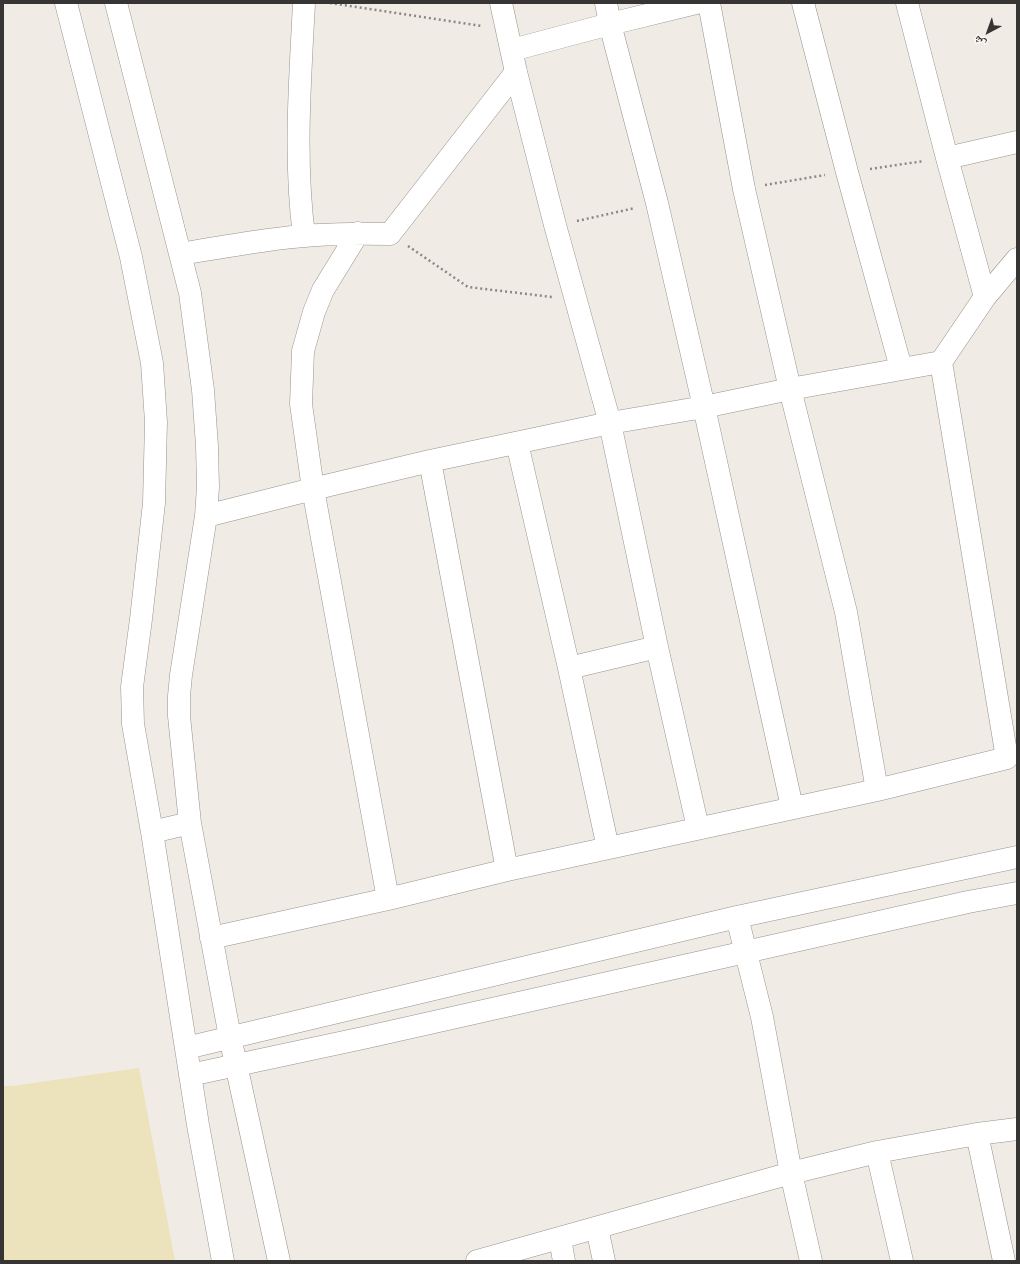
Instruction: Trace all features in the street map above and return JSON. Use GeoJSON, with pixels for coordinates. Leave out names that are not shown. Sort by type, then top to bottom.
{"type":"FeatureCollection","features":[{"type":"Feature","properties":{"kind":"street"},"geometry":{"type":"LineString","coordinates":[[66,3],[131,257],[152,363],[156,422],[154,503],[132,687],[133,724],[152,832],[190,1074],[223,1261]]}},
{"type":"Feature","properties":{"kind":"street"},"geometry":{"type":"LineString","coordinates":[[116,3],[190,293],[204,390],[208,488],[206,516],[179,696],[179,716],[190,823],[230,1037],[279,1261]]}},
{"type":"Feature","properties":{"kind":"street"},"geometry":{"type":"LineString","coordinates":[[304,3],[298,130],[301,212],[304,236]]}},
{"type":"Feature","properties":{"kind":"street"},"geometry":{"type":"LineString","coordinates":[[501,3],[516,72],[610,422],[657,647],[698,828]]}},
{"type":"Feature","properties":{"kind":"street"},"geometry":{"type":"LineString","coordinates":[[512,50],[608,13],[696,3]]}},
{"type":"Feature","properties":{"kind":"street"},"geometry":{"type":"LineString","coordinates":[[710,3],[744,189],[790,389],[846,612],[877,790]]}},
{"type":"Feature","properties":{"kind":"street"},"geometry":{"type":"LineString","coordinates":[[803,3],[847,172],[901,368]]}},
{"type":"Feature","properties":{"kind":"street"},"geometry":{"type":"LineString","coordinates":[[906,3],[985,297]]}},
{"type":"Feature","properties":{"kind":"street"},"geometry":{"type":"LineString","coordinates":[[608,13],[657,203],[704,407],[792,808]]}},
{"type":"Feature","properties":{"kind":"street"},"geometry":{"type":"LineString","coordinates":[[180,254],[304,236],[358,233],[390,234],[516,72]]}},
{"type":"Feature","properties":{"kind":"street"},"geometry":{"type":"LineString","coordinates":[[947,158],[1017,142]]}},
{"type":"Feature","properties":{"kind":"street"},"geometry":{"type":"LineString","coordinates":[[358,233],[323,290],[314,312],[303,351],[301,404],[313,489],[388,899]]}},
{"type":"Feature","properties":{"kind":"street"},"geometry":{"type":"LineString","coordinates":[[212,938],[388,899],[507,870],[1012,761],[941,362],[985,297],[1017,259]]}},
{"type":"Feature","properties":{"kind":"street"},"geometry":{"type":"LineString","coordinates":[[206,516],[313,489],[610,422],[704,407],[790,389],[941,362]]}},
{"type":"Feature","properties":{"kind":"street"},"geometry":{"type":"LineString","coordinates":[[517,443],[569,668],[608,848]]}},
{"type":"Feature","properties":{"kind":"street"},"geometry":{"type":"LineString","coordinates":[[430,462],[507,870]]}},
{"type":"Feature","properties":{"kind":"street"},"geometry":{"type":"LineString","coordinates":[[569,668],[657,647]]}},
{"type":"Feature","properties":{"kind":"street"},"geometry":{"type":"LineString","coordinates":[[152,832],[190,823]]}},
{"type":"Feature","properties":{"kind":"street"},"geometry":{"type":"LineString","coordinates":[[186,1048],[737,917],[1017,858]]}},
{"type":"Feature","properties":{"kind":"street"},"geometry":{"type":"LineString","coordinates":[[190,1074],[378,1035],[968,902],[1017,893]]}},
{"type":"Feature","properties":{"kind":"street"},"geometry":{"type":"LineString","coordinates":[[737,917],[762,1018],[791,1173],[811,1261]]}},
{"type":"Feature","properties":{"kind":"street"},"geometry":{"type":"LineString","coordinates":[[476,1261],[560,1239],[791,1173],[877,1152],[977,1134],[1017,1129]]}},
{"type":"Feature","properties":{"kind":"street"},"geometry":{"type":"LineString","coordinates":[[977,1134],[1004,1261]]}},
{"type":"Feature","properties":{"kind":"street"},"geometry":{"type":"LineString","coordinates":[[877,1152],[902,1261]]}},
{"type":"Feature","properties":{"kind":"street"},"geometry":{"type":"LineString","coordinates":[[597,1228],[604,1261]]}},
{"type":"Feature","properties":{"kind":"street"},"geometry":{"type":"LineString","coordinates":[[560,1239],[564,1261]]}},
{"type":"Feature","properties":{"kind":"path"},"geometry":{"type":"LineString","coordinates":[[330,3],[507,30]]}},
{"type":"Feature","properties":{"kind":"path"},"geometry":{"type":"LineString","coordinates":[[744,189],[847,172],[947,158]]}},
{"type":"Feature","properties":{"kind":"path"},"geometry":{"type":"LineString","coordinates":[[556,225],[657,203]]}},
{"type":"Feature","properties":{"kind":"path"},"geometry":{"type":"LineString","coordinates":[[390,234],[468,287],[577,300]]}},
{"type":"Feature","properties":{"kind":"sand"},"geometry":{"type":"Polygon","coordinates":[[[139,1068],[175,1261],[3,1261],[3,1086],[139,1068]]]}}]}
